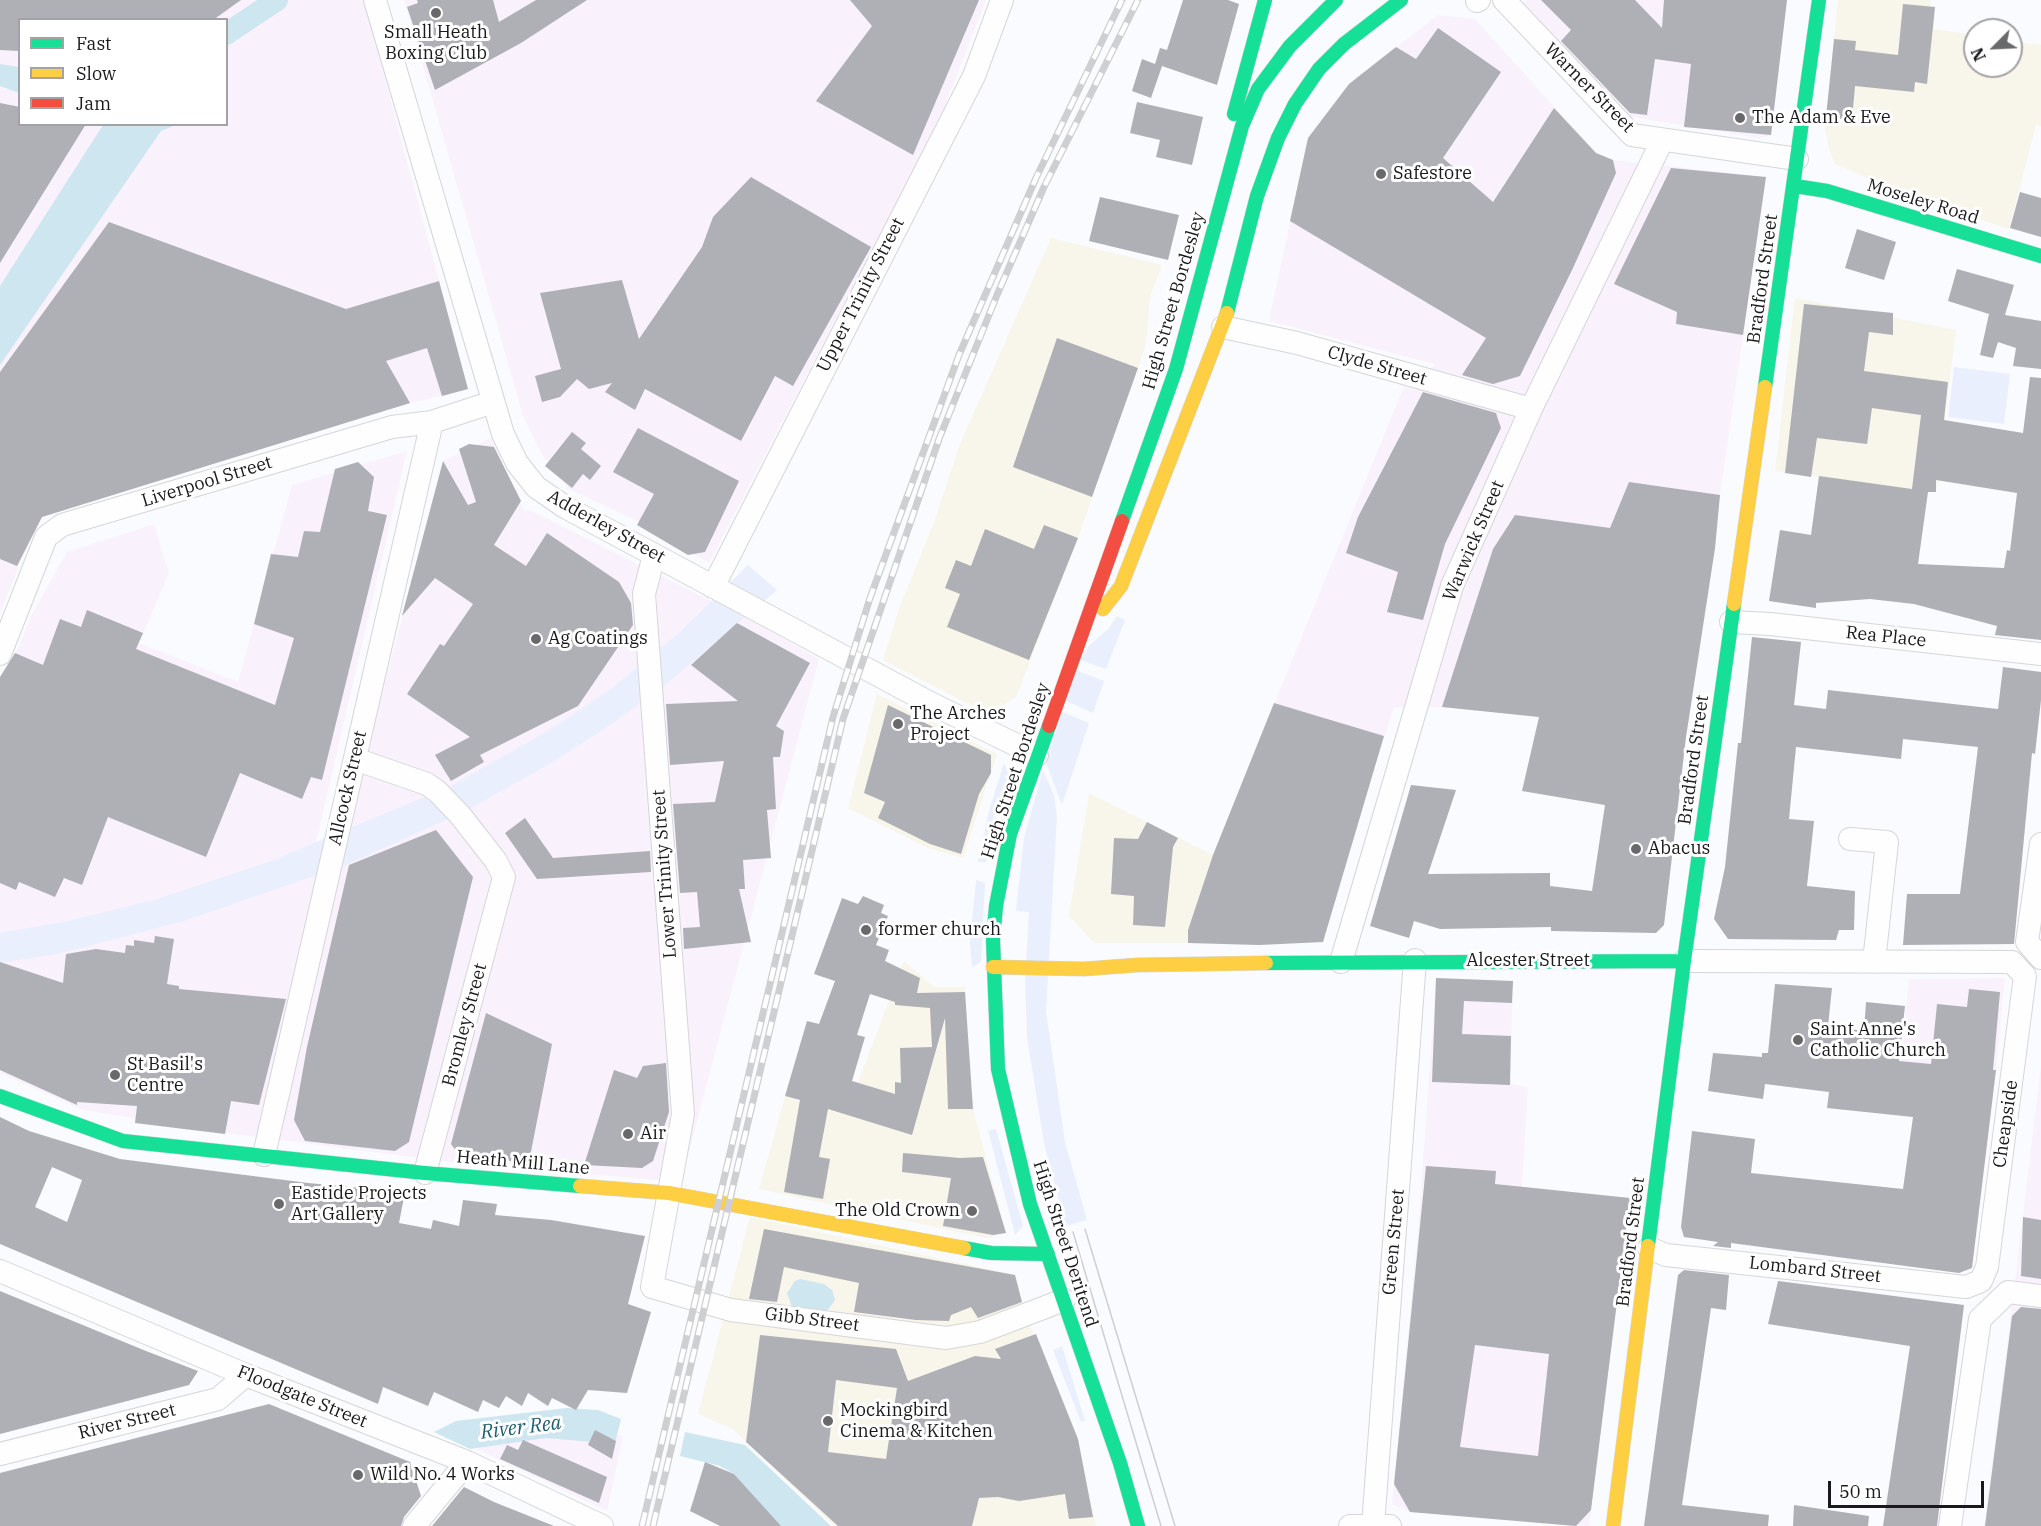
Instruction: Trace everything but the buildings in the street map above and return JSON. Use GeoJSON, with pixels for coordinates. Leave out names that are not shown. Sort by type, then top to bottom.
{"type":"FeatureCollection","features":[{"type":"Feature","properties":{"kind":"street","name":"Adderley Street"},"geometry":{"type":"LineString","coordinates":[[375,0],[503,434],[517,463],[536,487],[565,507],[932,704],[1037,755]]}},
{"type":"Feature","properties":{"kind":"street","name":"Upper Trinity Street"},"geometry":{"type":"LineString","coordinates":[[713,586],[974,76],[1002,0]]}},
{"type":"Feature","properties":{"kind":"street"},"geometry":{"type":"LineString","coordinates":[[1227,175],[1233,121],[1265,0]]}},
{"type":"Feature","properties":{"kind":"street","name":"High Street Bordesley"},"geometry":{"type":"LineString","coordinates":[[1084,625],[1104,609],[1121,586],[1222,327],[1257,196],[1278,138],[1295,104],[1319,69],[1344,44],[1401,0]]}},
{"type":"Feature","properties":{"kind":"street","name":"Warner Street"},"geometry":{"type":"LineString","coordinates":[[1504,0],[1632,135],[1797,159]]}},
{"type":"Feature","properties":{"kind":"street","name":"Bradford Street"},"geometry":{"type":"LineString","coordinates":[[1613,1526],[1684,961],[1795,186],[1819,0]]}},
{"type":"Feature","properties":{"kind":"street"},"geometry":{"type":"LineString","coordinates":[[1330,2],[1344,44]]}},
{"type":"Feature","properties":{"kind":"street","name":"High Street Bordesley"},"geometry":{"type":"LineString","coordinates":[[993,967],[996,906],[1010,834],[1176,369],[1242,126],[1258,89],[1290,46],[1330,2]]}},
{"type":"Feature","properties":{"kind":"street","name":"Warwick Street"},"geometry":{"type":"LineString","coordinates":[[1341,962],[1452,586],[1531,409],[1662,141]]}},
{"type":"Feature","properties":{"kind":"street","name":"Moseley Road"},"geometry":{"type":"LineString","coordinates":[[1795,186],[1827,191],[2041,256]]}},
{"type":"Feature","properties":{"kind":"street","name":"Clyde Street"},"geometry":{"type":"LineString","coordinates":[[1222,327],[1296,343],[1531,409]]}},
{"type":"Feature","properties":{"kind":"street","name":"Liverpool Street"},"geometry":{"type":"LineString","coordinates":[[0,654],[46,537],[63,525],[392,427],[432,422],[493,402]]}},
{"type":"Feature","properties":{"kind":"street","name":"Allcock Street"},"geometry":{"type":"LineString","coordinates":[[264,1155],[432,422]]}},
{"type":"Feature","properties":{"kind":"street","name":"Lower Trinity Street"},"geometry":{"type":"LineString","coordinates":[[654,555],[644,594],[683,1114],[669,1193]]}},
{"type":"Feature","properties":{"kind":"street","name":"Rea Place"},"geometry":{"type":"LineString","coordinates":[[1731,622],[1770,624],[2041,654]]}},
{"type":"Feature","properties":{"kind":"street","name":"Bromley Street"},"geometry":{"type":"LineString","coordinates":[[355,759],[427,784],[436,791],[460,815],[496,861],[504,877],[425,1173]]}},
{"type":"Feature","properties":{"kind":"street"},"geometry":{"type":"LineString","coordinates":[[1850,839],[1887,842],[1874,962]]}},
{"type":"Feature","properties":{"kind":"street","name":"Cheapside"},"geometry":{"type":"LineString","coordinates":[[1981,1281],[1987,1267],[2025,976],[2031,959],[2027,942],[2041,844]]}},
{"type":"Feature","properties":{"kind":"street","name":"Alcester Street"},"geometry":{"type":"LineString","coordinates":[[993,967],[1036,969],[1415,960],[2012,962],[2031,959]]}},
{"type":"Feature","properties":{"kind":"street","name":"Green Street"},"geometry":{"type":"LineString","coordinates":[[1378,1525],[1415,960]]}},
{"type":"Feature","properties":{"kind":"street","name":"High Street Deritend"},"geometry":{"type":"LineString","coordinates":[[993,967],[998,1069],[1030,1204],[1120,1463],[1138,1526]]}},
{"type":"Feature","properties":{"kind":"street","name":"Heath Mill Lane"},"geometry":{"type":"LineString","coordinates":[[0,1096],[123,1142],[425,1173],[669,1193],[991,1253],[1048,1254]]}},
{"type":"Feature","properties":{"kind":"street","name":"Gibb Street"},"geometry":{"type":"LineString","coordinates":[[669,1193],[652,1287],[732,1310],[946,1338],[980,1332],[1064,1300]]}},
{"type":"Feature","properties":{"kind":"street","name":"Lombard Street"},"geometry":{"type":"LineString","coordinates":[[1649,1248],[1666,1255],[1966,1287],[1981,1281]]}},
{"type":"Feature","properties":{"kind":"street","name":"Floodgate Street"},"geometry":{"type":"LineString","coordinates":[[0,1270],[246,1375],[467,1462],[602,1526]]}},
{"type":"Feature","properties":{"kind":"street"},"geometry":{"type":"LineString","coordinates":[[1950,1526],[1980,1319],[2008,1292],[2041,1296]]}},
{"type":"Feature","properties":{"kind":"street","name":"River Street"},"geometry":{"type":"LineString","coordinates":[[0,1454],[218,1399],[246,1375]]}},
{"type":"Feature","properties":{"kind":"street"},"geometry":{"type":"LineString","coordinates":[[414,1526],[467,1462]]}},
{"type":"Feature","properties":{"kind":"street"},"geometry":{"type":"LineString","coordinates":[[1350,1526],[1378,1525]]}},
{"type":"Feature","properties":{"kind":"shaded area"},"geometry":{"type":"Polygon","coordinates":[[[0,0],[364,0],[468,389],[410,403],[51,513],[41,519],[33,532],[0,613],[0,0]]]}},
{"type":"Feature","properties":{"kind":"shaded area"},"geometry":{"type":"Polygon","coordinates":[[[404,0],[986,0],[939,121],[709,563],[639,522],[569,489],[542,455],[523,416],[404,0]]]}},
{"type":"Feature","properties":{"kind":"shaded area"},"geometry":{"type":"Polygon","coordinates":[[[1527,0],[1787,0],[1771,135],[1759,138],[1626,116],[1518,8],[1527,0]]]}},
{"type":"Feature","properties":{"kind":"shaded area"},"geometry":{"type":"Polygon","coordinates":[[[1838,0],[1930,0],[1930,7],[1935,10],[1934,29],[1963,33],[1963,78],[2023,78],[2023,43],[2041,45],[2041,126],[2036,125],[2009,229],[1900,192],[1835,164],[1825,130],[1838,0]]]}},
{"type":"Feature","properties":{"kind":"shaded area"},"geometry":{"type":"Polygon","coordinates":[[[1438,15],[1475,19],[1596,153],[1613,160],[1766,177],[1720,495],[1716,542],[1687,732],[1442,707],[1394,707],[1361,808],[1246,773],[1405,384],[1423,387],[1434,364],[1269,321],[1308,138],[1349,84],[1438,15]]]}},
{"type":"Feature","properties":{"kind":"shaded area"},"geometry":{"type":"Polygon","coordinates":[[[1051,238],[1162,265],[1150,297],[1146,344],[1078,538],[1016,697],[998,708],[980,710],[883,660],[899,609],[934,522],[960,444],[1051,238]]]}},
{"type":"Feature","properties":{"kind":"shaded area"},"geometry":{"type":"Polygon","coordinates":[[[1795,298],[1956,330],[1936,492],[1775,471],[1795,298]]]}},
{"type":"Feature","properties":{"kind":"shaded area"},"geometry":{"type":"Polygon","coordinates":[[[1954,367],[2010,374],[2004,424],[1948,417],[1954,367]]]}},
{"type":"Feature","properties":{"kind":"shaded area"},"geometry":{"type":"Polygon","coordinates":[[[491,438],[524,510],[530,510],[713,602],[731,608],[819,659],[681,1182],[459,1163],[233,1134],[83,1110],[0,1073],[0,692],[31,616],[67,552],[154,524],[169,573],[139,643],[238,682],[292,485],[407,451],[316,842],[346,830],[443,461],[491,438]]]}},
{"type":"Feature","properties":{"kind":"shaded area"},"geometry":{"type":"Polygon","coordinates":[[[748,565],[777,590],[664,686],[610,725],[553,762],[466,811],[346,865],[184,921],[57,954],[0,963],[0,933],[68,921],[150,901],[271,861],[453,785],[551,729],[612,688],[679,633],[748,565]]]}},
{"type":"Feature","properties":{"kind":"shaded area"},"geometry":{"type":"Polygon","coordinates":[[[1117,616],[1125,620],[1106,669],[1080,660],[1089,646],[1109,628],[1117,616]]]}},
{"type":"Feature","properties":{"kind":"shaded area"},"geometry":{"type":"Polygon","coordinates":[[[1076,670],[1104,681],[1093,713],[1066,701],[1076,670]]]}},
{"type":"Feature","properties":{"kind":"shaded area"},"geometry":{"type":"Polygon","coordinates":[[[877,694],[997,754],[963,858],[928,848],[848,808],[877,694]]]}},
{"type":"Feature","properties":{"kind":"shaded area"},"geometry":{"type":"Polygon","coordinates":[[[1062,712],[1089,723],[1062,805],[1046,763],[1062,712]]]}},
{"type":"Feature","properties":{"kind":"shaded area"},"geometry":{"type":"Polygon","coordinates":[[[1004,763],[1011,780],[1006,803],[994,813],[986,862],[978,862],[989,811],[1004,763]]]}},
{"type":"Feature","properties":{"kind":"shaded area"},"geometry":{"type":"Polygon","coordinates":[[[1043,770],[1054,795],[1057,816],[1046,1011],[1065,1142],[1087,1220],[1066,1226],[1044,1143],[1027,1037],[1025,979],[1029,912],[1016,911],[1024,838],[1043,770]]]}},
{"type":"Feature","properties":{"kind":"shaded area"},"geometry":{"type":"Polygon","coordinates":[[[1089,793],[1213,855],[1188,930],[1188,943],[1094,943],[1069,916],[1089,793]]]}},
{"type":"Feature","properties":{"kind":"shaded area"},"geometry":{"type":"Polygon","coordinates":[[[976,880],[985,883],[981,962],[972,967],[970,943],[976,880]]]}},
{"type":"Feature","properties":{"kind":"shaded area"},"geometry":{"type":"Polygon","coordinates":[[[904,961],[934,987],[965,987],[973,1109],[1006,1233],[986,1238],[759,1189],[785,1097],[846,1114],[904,961]]]}},
{"type":"Feature","properties":{"kind":"shaded area"},"geometry":{"type":"Polygon","coordinates":[[[1436,978],[1513,981],[1510,1084],[1528,1087],[1522,1187],[1630,1198],[1589,1526],[1410,1512],[1392,1504],[1419,1219],[1436,978]]]}},
{"type":"Feature","properties":{"kind":"shaded area"},"geometry":{"type":"Polygon","coordinates":[[[2005,978],[1996,1070],[1901,1062],[1909,979],[2005,978]]]}},
{"type":"Feature","properties":{"kind":"shaded area"},"geometry":{"type":"Polygon","coordinates":[[[2041,1065],[2041,1526],[1984,1526],[2011,1314],[2041,1065]]]}},
{"type":"Feature","properties":{"kind":"shaded area"},"geometry":{"type":"Polygon","coordinates":[[[996,1129],[1023,1226],[1015,1235],[988,1130],[996,1129]]]}},
{"type":"Feature","properties":{"kind":"shaded area"},"geometry":{"type":"Polygon","coordinates":[[[750,1217],[1015,1275],[1023,1308],[1078,1439],[1096,1526],[834,1526],[733,1429],[698,1414],[750,1217]]]}},
{"type":"Feature","properties":{"kind":"shaded area"},"geometry":{"type":"Polygon","coordinates":[[[1062,1346],[1085,1421],[1081,1422],[1053,1350],[1062,1346]]]}},
{"type":"Feature","properties":{"kind":"shaded area"},"geometry":{"type":"Polygon","coordinates":[[[556,1429],[596,1430],[623,1436],[607,1511],[471,1446],[556,1429]]]}},
{"type":"Feature","properties":{"kind":"water"},"geometry":{"type":"Polygon","coordinates":[[[0,64],[18,67],[18,93],[0,86],[0,64]]]}},
{"type":"Feature","properties":{"kind":"water"},"geometry":{"type":"Polygon","coordinates":[[[102,126],[174,126],[161,131],[0,365],[0,286],[102,126]]]}},
{"type":"Feature","properties":{"kind":"water"},"geometry":{"type":"Polygon","coordinates":[[[800,1279],[824,1284],[832,1290],[835,1300],[827,1311],[819,1314],[796,1310],[787,1293],[795,1281],[800,1279]]]}},
{"type":"Feature","properties":{"kind":"water","name":"River Rea"},"geometry":{"type":"Polygon","coordinates":[[[567,1408],[598,1410],[621,1419],[614,1447],[593,1442],[546,1438],[470,1449],[434,1432],[456,1421],[567,1408]]]}},
{"type":"Feature","properties":{"kind":"water"},"geometry":{"type":"Polygon","coordinates":[[[685,1432],[745,1445],[831,1526],[780,1526],[734,1474],[720,1466],[680,1456],[685,1432]]]}},
{"type":"Feature","properties":{"kind":"waterway"},"geometry":{"type":"LineString","coordinates":[[228,33],[277,0]]}},
{"type":"Feature","properties":{"kind":"tram line"},"geometry":{"type":"LineString","coordinates":[[1085,1229],[1175,1526]]}},
{"type":"Feature","properties":{"kind":"tram line"},"geometry":{"type":"LineString","coordinates":[[1073,1232],[1161,1526]]}},
{"type":"Feature","properties":{"kind":"railway"},"geometry":{"type":"LineString","coordinates":[[642,1526],[833,717],[870,598],[959,355],[1036,178],[1122,0]]}},
{"type":"Feature","properties":{"kind":"railway"},"geometry":{"type":"LineString","coordinates":[[653,1526],[843,719],[939,439],[997,295],[1044,187],[1138,0]]}},
{"type":"Feature","properties":{"kind":"traffic: fast"},"geometry":{"type":"LineString","coordinates":[[1234,114],[1265,0]]}},
{"type":"Feature","properties":{"kind":"traffic: fast"},"geometry":{"type":"LineString","coordinates":[[1122,521],[1176,369],[1242,126],[1258,89],[1290,46],[1336,0]]}},
{"type":"Feature","properties":{"kind":"traffic: fast"},"geometry":{"type":"LineString","coordinates":[[1227,313],[1257,196],[1278,138],[1295,104],[1319,69],[1344,44],[1401,0]]}},
{"type":"Feature","properties":{"kind":"traffic: fast"},"geometry":{"type":"LineString","coordinates":[[1765,387],[1819,0]]}},
{"type":"Feature","properties":{"kind":"traffic: fast"},"geometry":{"type":"LineString","coordinates":[[1795,186],[1827,191],[2041,256]]}},
{"type":"Feature","properties":{"kind":"traffic: fast"},"geometry":{"type":"LineString","coordinates":[[1648,1246],[1684,961],[1734,604]]}},
{"type":"Feature","properties":{"kind":"traffic: fast"},"geometry":{"type":"LineString","coordinates":[[1049,726],[1010,834],[996,906],[993,940],[998,1069],[1030,1204],[1120,1463],[1138,1526]]}},
{"type":"Feature","properties":{"kind":"traffic: fast"},"geometry":{"type":"LineString","coordinates":[[1266,963],[1684,961]]}},
{"type":"Feature","properties":{"kind":"traffic: fast"},"geometry":{"type":"LineString","coordinates":[[0,1096],[123,1141],[425,1173],[580,1186]]}},
{"type":"Feature","properties":{"kind":"traffic: fast"},"geometry":{"type":"LineString","coordinates":[[964,1248],[991,1253],[1048,1254]]}},
{"type":"Feature","properties":{"kind":"traffic: slow"},"geometry":{"type":"LineString","coordinates":[[1103,609],[1121,586],[1227,313]]}},
{"type":"Feature","properties":{"kind":"traffic: slow"},"geometry":{"type":"LineString","coordinates":[[1734,604],[1765,387]]}},
{"type":"Feature","properties":{"kind":"traffic: slow"},"geometry":{"type":"LineString","coordinates":[[993,967],[1084,969],[1137,965],[1266,963]]}},
{"type":"Feature","properties":{"kind":"traffic: slow"},"geometry":{"type":"LineString","coordinates":[[580,1186],[669,1193],[964,1248]]}},
{"type":"Feature","properties":{"kind":"traffic: slow"},"geometry":{"type":"LineString","coordinates":[[1613,1526],[1648,1246]]}},
{"type":"Feature","properties":{"kind":"traffic: jam"},"geometry":{"type":"LineString","coordinates":[[1049,726],[1122,521]]}},
{"type":"Feature","properties":{"kind":"place","name":"Small Heath Boxing Club"},"geometry":{"type":"Point","coordinates":[436,13]}},
{"type":"Feature","properties":{"kind":"place","name":"The Adam & Eve"},"geometry":{"type":"Point","coordinates":[1740,118]}},
{"type":"Feature","properties":{"kind":"place","name":"Safestore"},"geometry":{"type":"Point","coordinates":[1381,174]}},
{"type":"Feature","properties":{"kind":"place","name":"Ag Coatings"},"geometry":{"type":"Point","coordinates":[536,639]}},
{"type":"Feature","properties":{"kind":"place","name":"The Arches Project"},"geometry":{"type":"Point","coordinates":[898,724]}},
{"type":"Feature","properties":{"kind":"place","name":"Abacus"},"geometry":{"type":"Point","coordinates":[1636,849]}},
{"type":"Feature","properties":{"kind":"place","name":"former church"},"geometry":{"type":"Point","coordinates":[866,930]}},
{"type":"Feature","properties":{"kind":"place","name":"Saint Anne's Catholic Church"},"geometry":{"type":"Point","coordinates":[1798,1040]}},
{"type":"Feature","properties":{"kind":"place","name":"St Basil's Centre"},"geometry":{"type":"Point","coordinates":[115,1075]}},
{"type":"Feature","properties":{"kind":"place","name":"Air"},"geometry":{"type":"Point","coordinates":[628,1134]}},
{"type":"Feature","properties":{"kind":"place","name":"Eastide Projects Art Gallery"},"geometry":{"type":"Point","coordinates":[279,1204]}},
{"type":"Feature","properties":{"kind":"place","name":"The Old Crown"},"geometry":{"type":"Point","coordinates":[972,1211]}},
{"type":"Feature","properties":{"kind":"place","name":"Mockingbird Cinema & Kitchen"},"geometry":{"type":"Point","coordinates":[828,1421]}},
{"type":"Feature","properties":{"kind":"place","name":"Wild No. 4 Works"},"geometry":{"type":"Point","coordinates":[358,1475]}}]}
